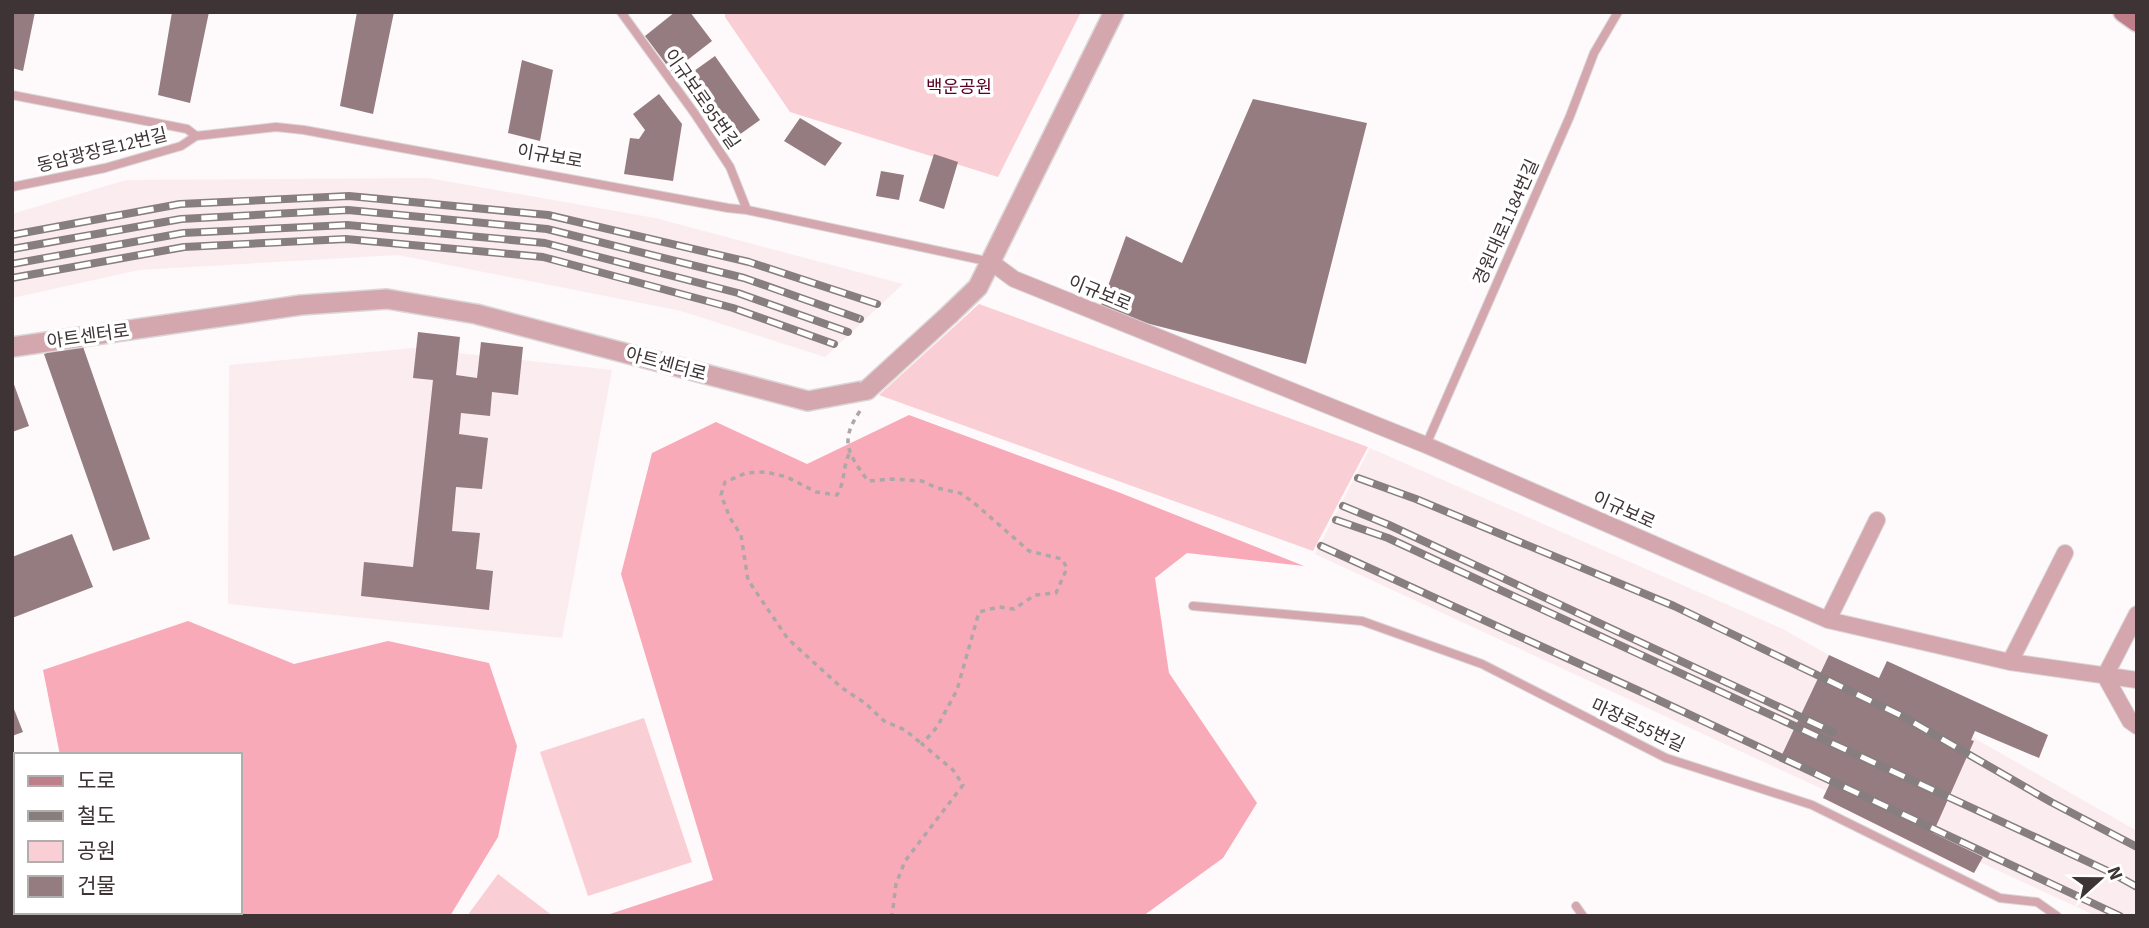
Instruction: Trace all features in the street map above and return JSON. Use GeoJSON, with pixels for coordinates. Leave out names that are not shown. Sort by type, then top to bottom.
{"type":"FeatureCollection","features":[{"type":"Feature","properties":{"kind":"main road"},"geometry":{"type":"LineString","coordinates":[[2123,12],[2137,22]]}},
{"type":"Feature","properties":{"kind":"street"},"geometry":{"type":"LineString","coordinates":[[866,397],[978,287],[1114,12]]}},
{"type":"Feature","properties":{"kind":"street","name":"이규보로"},"geometry":{"type":"LineString","coordinates":[[991,262],[1014,279],[1426,445],[1828,620],[2010,663],[2137,680]]}},
{"type":"Feature","properties":{"kind":"street","name":"아트센터로"},"geometry":{"type":"LineString","coordinates":[[12,347],[301,305],[387,299],[476,314],[808,401],[866,397]]}},
{"type":"Feature","properties":{"kind":"street"},"geometry":{"type":"LineString","coordinates":[[1828,620],[1877,520]]}},
{"type":"Feature","properties":{"kind":"street"},"geometry":{"type":"LineString","coordinates":[[2010,663],[2065,553]]}},
{"type":"Feature","properties":{"kind":"street"},"geometry":{"type":"LineString","coordinates":[[2137,614],[2105,676],[2130,721],[2137,726]]}},
{"type":"Feature","properties":{"kind":"lane","name":"이규보로95번길"},"geometry":{"type":"LineString","coordinates":[[621,12],[730,167],[747,210]]}},
{"type":"Feature","properties":{"kind":"lane","name":"경원대로1184번길"},"geometry":{"type":"LineString","coordinates":[[1426,445],[1570,116],[1594,53],[1618,12]]}},
{"type":"Feature","properties":{"kind":"lane","name":"이규보로"},"geometry":{"type":"LineString","coordinates":[[12,95],[187,129],[196,136],[275,127],[304,130],[747,210],[991,262]]}},
{"type":"Feature","properties":{"kind":"lane","name":"동암광장로12번길"},"geometry":{"type":"LineString","coordinates":[[12,187],[105,168],[181,146],[196,136]]}},
{"type":"Feature","properties":{"kind":"lane","name":"마장로55번길"},"geometry":{"type":"LineString","coordinates":[[1193,606],[1362,621],[1374,625],[1482,664],[1665,758],[1812,805],[2000,898],[2037,902],[2057,916]]}},
{"type":"Feature","properties":{"kind":"lane"},"geometry":{"type":"LineString","coordinates":[[1576,906],[1583,916]]}},
{"type":"Feature","properties":{"kind":"path"},"geometry":{"type":"LineString","coordinates":[[866,397],[849,428],[849,454],[845,463],[843,484],[836,495],[816,492],[788,477],[766,472],[746,473],[725,482],[721,495],[730,519],[741,535],[748,580],[788,639],[842,688],[865,703],[884,721],[905,730],[922,744],[953,770],[963,785],[905,861],[896,884],[892,916]]}},
{"type":"Feature","properties":{"kind":"path"},"geometry":{"type":"LineString","coordinates":[[849,454],[867,481],[922,481],[937,488],[960,493],[1029,551],[1062,559],[1066,568],[1056,593],[1035,595],[1014,609],[999,607],[979,612],[957,690],[937,727],[922,744]]}},
{"type":"Feature","properties":{"kind":"shaded area"},"geometry":{"type":"Polygon","coordinates":[[[428,178],[655,218],[903,284],[825,357],[681,311],[398,255],[139,270],[12,298],[12,214],[126,180],[428,178]]]}},
{"type":"Feature","properties":{"kind":"shaded area"},"geometry":{"type":"Polygon","coordinates":[[[413,348],[612,370],[562,638],[228,604],[229,365],[413,348]]]}},
{"type":"Feature","properties":{"kind":"shaded area"},"geometry":{"type":"Polygon","coordinates":[[[909,415],[1118,492],[1304,566],[1187,553],[1155,578],[1169,673],[1257,803],[1223,858],[1143,916],[604,916],[713,880],[621,574],[652,453],[716,422],[807,464],[909,415]]]}},
{"type":"Feature","properties":{"kind":"shaded area"},"geometry":{"type":"Polygon","coordinates":[[[1370,448],[1783,629],[2137,831],[2137,916],[2096,916],[1315,554],[1370,448]]]}},
{"type":"Feature","properties":{"kind":"shaded area"},"geometry":{"type":"Polygon","coordinates":[[[188,621],[294,664],[388,641],[489,663],[517,746],[498,837],[450,916],[12,916],[14,888],[14,914],[242,914],[242,753],[60,753],[43,670],[188,621]]]}},
{"type":"Feature","properties":{"kind":"green space","name":"백운공원"},"geometry":{"type":"Polygon","coordinates":[[[725,12],[1081,12],[998,177],[790,112],[725,17],[725,12]]]}},
{"type":"Feature","properties":{"kind":"green space"},"geometry":{"type":"Polygon","coordinates":[[[979,304],[1368,447],[1313,551],[879,395],[979,304]]]}},
{"type":"Feature","properties":{"kind":"green space"},"geometry":{"type":"Polygon","coordinates":[[[644,718],[692,862],[588,896],[540,752],[644,718]]]}},
{"type":"Feature","properties":{"kind":"green space"},"geometry":{"type":"Polygon","coordinates":[[[498,874],[553,916],[467,916],[498,874]]]}},
{"type":"Feature","properties":{"kind":"building"},"geometry":{"type":"Polygon","coordinates":[[[12,12],[35,12],[23,71],[12,68],[12,12]]]}},
{"type":"Feature","properties":{"kind":"building"},"geometry":{"type":"Polygon","coordinates":[[[172,12],[209,12],[190,103],[158,95],[172,12]]]}},
{"type":"Feature","properties":{"kind":"building"},"geometry":{"type":"Polygon","coordinates":[[[357,12],[394,12],[373,114],[340,106],[357,12]]]}},
{"type":"Feature","properties":{"kind":"building"},"geometry":{"type":"Polygon","coordinates":[[[675,12],[690,12],[712,41],[672,72],[645,36],[675,12]]]}},
{"type":"Feature","properties":{"kind":"building"},"geometry":{"type":"Polygon","coordinates":[[[715,56],[760,120],[732,140],[687,76],[715,56]]]}},
{"type":"Feature","properties":{"kind":"building"},"geometry":{"type":"Polygon","coordinates":[[[522,60],[553,70],[540,141],[508,133],[522,60]]]}},
{"type":"Feature","properties":{"kind":"building"},"geometry":{"type":"Polygon","coordinates":[[[659,94],[682,124],[673,181],[624,174],[630,138],[639,139],[645,130],[633,114],[659,94]]]}},
{"type":"Feature","properties":{"kind":"building"},"geometry":{"type":"Polygon","coordinates":[[[1253,99],[1367,123],[1306,364],[1099,311],[1126,236],[1182,263],[1253,99]]]}},
{"type":"Feature","properties":{"kind":"building"},"geometry":{"type":"Polygon","coordinates":[[[800,118],[842,143],[825,166],[784,141],[800,118]]]}},
{"type":"Feature","properties":{"kind":"building"},"geometry":{"type":"Polygon","coordinates":[[[934,154],[958,162],[944,209],[919,201],[934,154]]]}},
{"type":"Feature","properties":{"kind":"building"},"geometry":{"type":"Polygon","coordinates":[[[881,171],[904,175],[899,200],[876,196],[881,171]]]}},
{"type":"Feature","properties":{"kind":"building"},"geometry":{"type":"Polygon","coordinates":[[[418,332],[460,337],[456,375],[477,378],[481,342],[523,347],[518,395],[492,392],[490,416],[461,413],[459,434],[488,438],[482,489],[456,487],[452,531],[480,533],[476,569],[493,571],[489,610],[361,596],[364,562],[413,567],[433,380],[413,378],[418,332]]]}},
{"type":"Feature","properties":{"kind":"building"},"geometry":{"type":"Polygon","coordinates":[[[81,341],[150,539],[113,551],[44,354],[81,341]]]}},
{"type":"Feature","properties":{"kind":"building"},"geometry":{"type":"Polygon","coordinates":[[[12,379],[29,426],[12,432],[12,379]]]}},
{"type":"Feature","properties":{"kind":"building"},"geometry":{"type":"Polygon","coordinates":[[[72,534],[93,587],[12,618],[12,557],[72,534]]]}},
{"type":"Feature","properties":{"kind":"building"},"geometry":{"type":"Polygon","coordinates":[[[1829,655],[1879,678],[1887,661],[2048,735],[2039,758],[1975,731],[1971,740],[1974,741],[1933,833],[1983,857],[1974,873],[1823,798],[1830,783],[1779,761],[1829,655]]]}},
{"type":"Feature","properties":{"kind":"building"},"geometry":{"type":"Polygon","coordinates":[[[12,704],[23,732],[12,736],[12,704]]]}},
{"type":"Feature","properties":{"kind":"railway"},"geometry":{"type":"LineString","coordinates":[[12,235],[180,204],[349,196],[548,215],[749,262],[877,304]]}},
{"type":"Feature","properties":{"kind":"railway"},"geometry":{"type":"LineString","coordinates":[[12,249],[181,219],[348,210],[547,229],[744,278],[860,319]]}},
{"type":"Feature","properties":{"kind":"railway"},"geometry":{"type":"LineString","coordinates":[[12,264],[183,233],[347,225],[545,243],[738,293],[848,332]]}},
{"type":"Feature","properties":{"kind":"railway"},"geometry":{"type":"LineString","coordinates":[[12,278],[184,247],[346,239],[543,257],[733,308],[834,344]]}},
{"type":"Feature","properties":{"kind":"railway"},"geometry":{"type":"LineString","coordinates":[[1358,478],[1416,499],[1674,606],[1902,716],[2051,802],[2137,847]]}},
{"type":"Feature","properties":{"kind":"railway"},"geometry":{"type":"LineString","coordinates":[[1343,506],[1833,732]]}},
{"type":"Feature","properties":{"kind":"railway"},"geometry":{"type":"LineString","coordinates":[[1336,520],[1388,538],[2037,838],[2137,887]]}},
{"type":"Feature","properties":{"kind":"railway"},"geometry":{"type":"LineString","coordinates":[[1321,546],[1637,690],[2120,916]]}}]}
